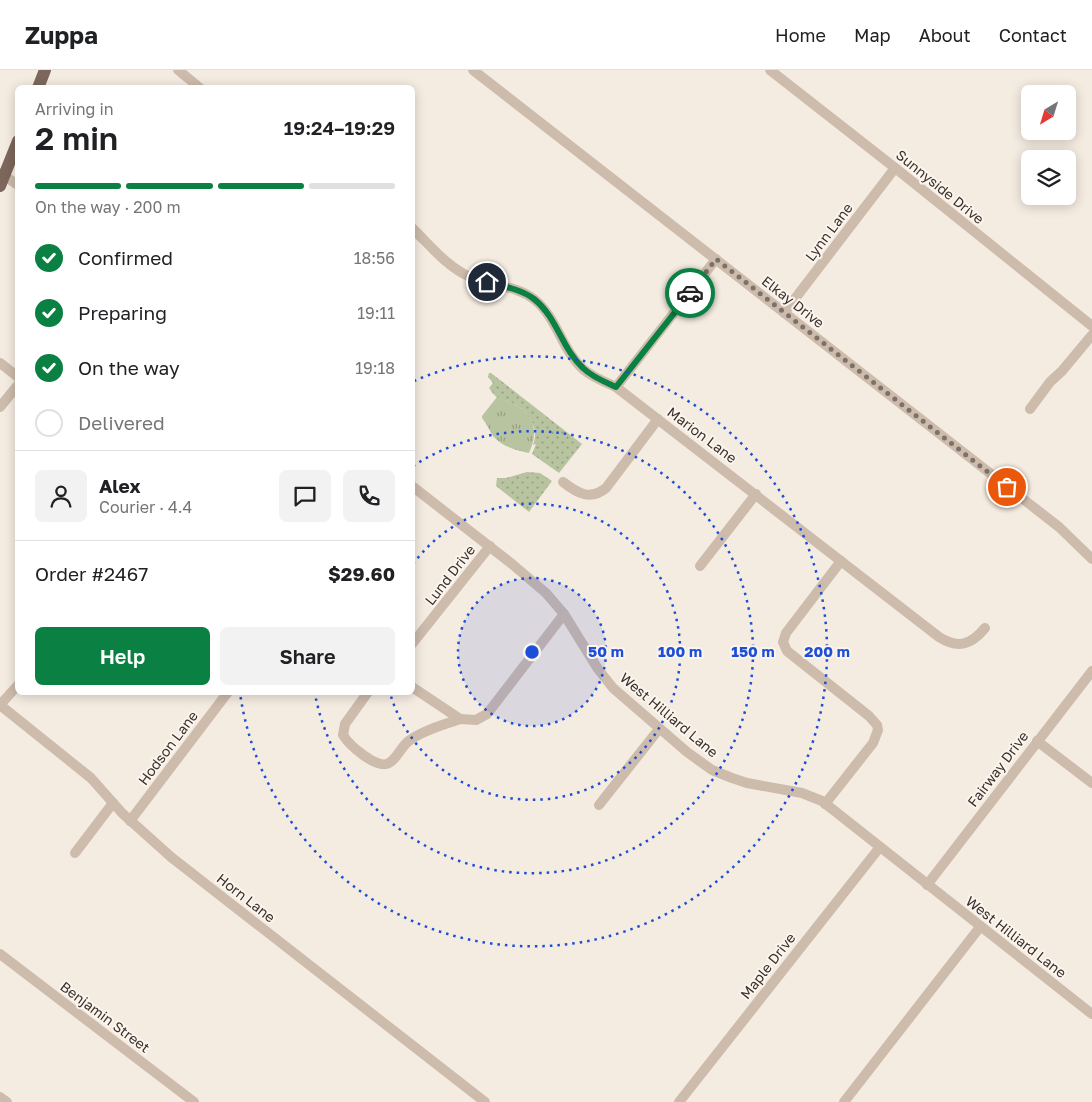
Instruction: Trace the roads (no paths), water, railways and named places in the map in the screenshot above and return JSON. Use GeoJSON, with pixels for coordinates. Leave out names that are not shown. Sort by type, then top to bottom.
{"type":"FeatureCollection","features":[{"type":"Feature","properties":{"kind":"main road"},"geometry":{"type":"LineString","coordinates":[[39,85],[45,70]]}},
{"type":"Feature","properties":{"kind":"main road"},"geometry":{"type":"LineString","coordinates":[[1,178],[15,148]]}},
{"type":"Feature","properties":{"kind":"street"},"geometry":{"type":"LineString","coordinates":[[178,70],[196,85]]}},
{"type":"Feature","properties":{"kind":"street","name":"Elkay Drive"},"geometry":{"type":"LineString","coordinates":[[473,70],[1058,527],[1092,559]]}},
{"type":"Feature","properties":{"kind":"street","name":"Sunnyside Drive"},"geometry":{"type":"LineString","coordinates":[[770,70],[1092,326]]}},
{"type":"Feature","properties":{"kind":"street","name":"Lynn Lane"},"geometry":{"type":"LineString","coordinates":[[784,313],[895,168]]}},
{"type":"Feature","properties":{"kind":"street"},"geometry":{"type":"LineString","coordinates":[[1,178],[15,184]]}},
{"type":"Feature","properties":{"kind":"street","name":"Marion Lane"},"geometry":{"type":"LineString","coordinates":[[415,231],[456,270],[472,278],[516,290],[534,299],[549,315],[569,350],[583,369],[616,387],[946,641],[960,644],[967,643],[974,640],[985,628]]}},
{"type":"Feature","properties":{"kind":"street"},"geometry":{"type":"LineString","coordinates":[[616,387],[716,259]]}},
{"type":"Feature","properties":{"kind":"street"},"geometry":{"type":"LineString","coordinates":[[1030,409],[1050,382],[1062,371],[1092,335]]}},
{"type":"Feature","properties":{"kind":"street"},"geometry":{"type":"LineString","coordinates":[[0,363],[15,375]]}},
{"type":"Feature","properties":{"kind":"street"},"geometry":{"type":"LineString","coordinates":[[0,406],[15,388]]}},
{"type":"Feature","properties":{"kind":"street"},"geometry":{"type":"LineString","coordinates":[[563,482],[579,494],[599,493],[606,488],[658,419]]}},
{"type":"Feature","properties":{"kind":"street","name":"West Hilliard Lane"},"geometry":{"type":"LineString","coordinates":[[415,488],[490,546],[546,593],[564,614],[603,676],[613,688],[701,763],[721,774],[747,783],[802,793],[826,804],[1092,1014]]}},
{"type":"Feature","properties":{"kind":"street"},"geometry":{"type":"LineString","coordinates":[[700,566],[756,494]]}},
{"type":"Feature","properties":{"kind":"street","name":"Lund Drive"},"geometry":{"type":"LineString","coordinates":[[415,640],[490,546]]}},
{"type":"Feature","properties":{"kind":"street"},"geometry":{"type":"LineString","coordinates":[[826,804],[873,743],[883,733],[869,716],[779,644],[841,561]]}},
{"type":"Feature","properties":{"kind":"street"},"geometry":{"type":"LineString","coordinates":[[366,695],[345,724],[343,735],[350,744],[377,764],[390,763],[404,745],[417,736],[437,727],[460,720],[476,720],[487,714],[564,614]]}},
{"type":"Feature","properties":{"kind":"street","name":"Fairway Drive"},"geometry":{"type":"LineString","coordinates":[[927,884],[1092,670]]}},
{"type":"Feature","properties":{"kind":"street"},"geometry":{"type":"LineString","coordinates":[[0,705],[15,688]]}},
{"type":"Feature","properties":{"kind":"street"},"geometry":{"type":"LineString","coordinates":[[415,689],[460,720]]}},
{"type":"Feature","properties":{"kind":"street","name":"Hodson Lane"},"geometry":{"type":"LineString","coordinates":[[130,821],[226,695]]}},
{"type":"Feature","properties":{"kind":"street","name":"Horn Lane"},"geometry":{"type":"LineString","coordinates":[[0,705],[91,778],[130,821],[178,863],[485,1102]]}},
{"type":"Feature","properties":{"kind":"street"},"geometry":{"type":"LineString","coordinates":[[599,805],[659,729]]}},
{"type":"Feature","properties":{"kind":"street"},"geometry":{"type":"LineString","coordinates":[[1037,740],[1092,783]]}},
{"type":"Feature","properties":{"kind":"street"},"geometry":{"type":"LineString","coordinates":[[76,853],[113,802]]}},
{"type":"Feature","properties":{"kind":"street","name":"Maple Drive"},"geometry":{"type":"LineString","coordinates":[[679,1102],[880,847]]}},
{"type":"Feature","properties":{"kind":"street"},"geometry":{"type":"LineString","coordinates":[[844,1102],[980,927]]}},
{"type":"Feature","properties":{"kind":"street","name":"Benjamin Street"},"geometry":{"type":"LineString","coordinates":[[0,954],[192,1101]]}},
{"type":"Feature","properties":{"kind":"street"},"geometry":{"type":"LineString","coordinates":[[0,1097],[6,1102]]}}]}
